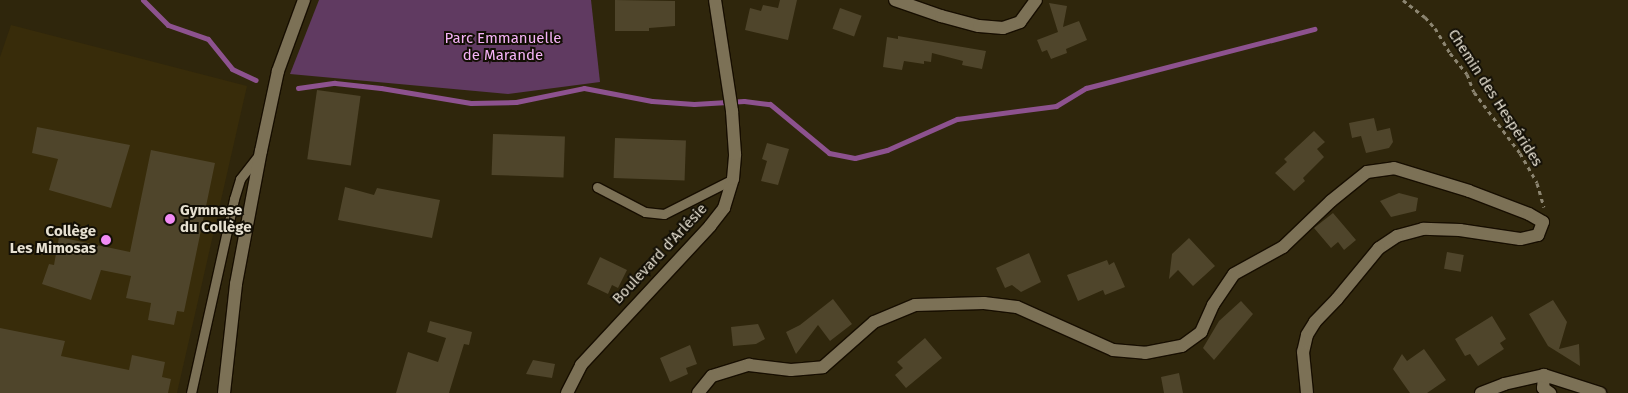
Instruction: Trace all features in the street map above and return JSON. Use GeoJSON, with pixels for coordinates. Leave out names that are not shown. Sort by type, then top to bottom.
{"type":"FeatureCollection","features":[{"type":"Feature","properties":{"kind":"street"},"geometry":{"type":"LineString","coordinates":[[224,393],[236,284],[261,151],[278,71],[304,0]]}},
{"type":"Feature","properties":{"kind":"street","name":"Boulevard d'Arlésie"},"geometry":{"type":"LineString","coordinates":[[567,393],[581,365],[710,226],[724,208],[733,178],[735,154],[732,111],[716,0]]}},
{"type":"Feature","properties":{"kind":"street"},"geometry":{"type":"LineString","coordinates":[[894,0],[941,16],[979,26],[1003,28],[1020,22],[1036,0]]}},
{"type":"Feature","properties":{"kind":"street"},"geometry":{"type":"LineString","coordinates":[[698,393],[712,376],[750,365],[792,370],[823,367],[874,322],[915,306],[984,303],[1017,307],[1113,350],[1145,353],[1182,346],[1201,332],[1213,306],[1234,274],[1283,247],[1331,201],[1367,172],[1394,168],[1469,191],[1529,214],[1543,222],[1538,235],[1520,239],[1460,230],[1423,229],[1397,236],[1379,248],[1337,300],[1315,322],[1307,335],[1303,352],[1307,393]]}},
{"type":"Feature","properties":{"kind":"street"},"geometry":{"type":"LineString","coordinates":[[1544,375],[1543,388],[1550,393]]}},
{"type":"Feature","properties":{"kind":"street"},"geometry":{"type":"LineString","coordinates":[[1481,393],[1504,384],[1544,375],[1600,393]]}},
{"type":"Feature","properties":{"kind":"lane"},"geometry":{"type":"LineString","coordinates":[[191,393],[234,198],[240,179],[261,151]]}},
{"type":"Feature","properties":{"kind":"lane"},"geometry":{"type":"LineString","coordinates":[[597,187],[645,212],[664,214],[733,178]]}},
{"type":"Feature","properties":{"kind":"path","name":"Chemin des Hespérides"},"geometry":{"type":"LineString","coordinates":[[1403,0],[1436,28],[1450,53],[1467,74],[1474,92],[1520,153],[1544,202],[1543,222]]}},
{"type":"Feature","properties":{"kind":"shaded area","name":"Collège Les Mimosas"},"geometry":{"type":"Polygon","coordinates":[[[11,25],[247,86],[177,393],[0,393],[0,57],[11,25]]]}},
{"type":"Feature","properties":{"kind":"green space","name":"Parc Emmanuelle de Marande"},"geometry":{"type":"Polygon","coordinates":[[[319,0],[591,0],[600,82],[508,94],[290,74],[319,0]]]}},
{"type":"Feature","properties":{"kind":"building"},"geometry":{"type":"Polygon","coordinates":[[[615,0],[675,1],[675,26],[649,28],[649,31],[615,31],[615,0]]]}},
{"type":"Feature","properties":{"kind":"building"},"geometry":{"type":"Polygon","coordinates":[[[780,0],[797,0],[788,40],[745,30],[750,8],[761,11],[763,5],[778,8],[780,0]]]}},
{"type":"Feature","properties":{"kind":"building"},"geometry":{"type":"Polygon","coordinates":[[[1049,3],[1067,6],[1063,27],[1079,21],[1087,40],[1066,49],[1067,53],[1051,59],[1047,50],[1042,52],[1037,40],[1058,32],[1049,3]]]}},
{"type":"Feature","properties":{"kind":"building"},"geometry":{"type":"Polygon","coordinates":[[[840,8],[862,16],[854,37],[832,29],[840,8]]]}},
{"type":"Feature","properties":{"kind":"building"},"geometry":{"type":"Polygon","coordinates":[[[898,36],[986,51],[982,69],[962,65],[963,61],[932,53],[931,62],[924,61],[924,64],[904,61],[902,70],[883,67],[887,37],[898,39],[898,36]]]}},
{"type":"Feature","properties":{"kind":"building"},"geometry":{"type":"Polygon","coordinates":[[[317,90],[361,96],[351,165],[307,159],[317,90]]]}},
{"type":"Feature","properties":{"kind":"building"},"geometry":{"type":"Polygon","coordinates":[[[1374,118],[1377,131],[1390,128],[1393,142],[1389,148],[1366,153],[1361,136],[1352,138],[1349,123],[1374,118]]]}},
{"type":"Feature","properties":{"kind":"building"},"geometry":{"type":"Polygon","coordinates":[[[37,127],[130,145],[111,208],[49,190],[58,159],[32,153],[37,127]]]}},
{"type":"Feature","properties":{"kind":"building"},"geometry":{"type":"Polygon","coordinates":[[[1314,131],[1325,142],[1317,149],[1324,157],[1303,178],[1305,181],[1294,191],[1275,173],[1287,162],[1284,159],[1314,131]]]}},
{"type":"Feature","properties":{"kind":"building"},"geometry":{"type":"Polygon","coordinates":[[[493,134],[565,137],[564,177],[492,175],[493,134]]]}},
{"type":"Feature","properties":{"kind":"building"},"geometry":{"type":"Polygon","coordinates":[[[615,138],[686,140],[685,180],[614,178],[615,138]]]}},
{"type":"Feature","properties":{"kind":"building"},"geometry":{"type":"Polygon","coordinates":[[[767,143],[789,149],[778,185],[761,181],[767,161],[762,159],[767,143]]]}},
{"type":"Feature","properties":{"kind":"building","name":"Gymnase du Collège"},"geometry":{"type":"Polygon","coordinates":[[[151,150],[215,163],[184,312],[177,311],[174,325],[148,320],[151,303],[126,298],[131,276],[101,270],[91,300],[42,284],[49,264],[54,265],[59,237],[130,252],[151,150]]]}},
{"type":"Feature","properties":{"kind":"building"},"geometry":{"type":"Polygon","coordinates":[[[345,187],[374,195],[377,188],[440,200],[432,238],[338,220],[345,187]]]}},
{"type":"Feature","properties":{"kind":"building"},"geometry":{"type":"Polygon","coordinates":[[[1399,193],[1418,198],[1416,211],[1391,217],[1380,201],[1399,193]]]}},
{"type":"Feature","properties":{"kind":"building"},"geometry":{"type":"Polygon","coordinates":[[[1333,213],[1356,240],[1344,250],[1338,242],[1331,248],[1314,228],[1333,213]]]}},
{"type":"Feature","properties":{"kind":"building"},"geometry":{"type":"Polygon","coordinates":[[[1189,238],[1215,266],[1193,286],[1178,270],[1169,279],[1172,254],[1189,238]]]}},
{"type":"Feature","properties":{"kind":"building"},"geometry":{"type":"Polygon","coordinates":[[[1447,252],[1464,255],[1461,272],[1444,269],[1447,252]]]}},
{"type":"Feature","properties":{"kind":"building"},"geometry":{"type":"Polygon","coordinates":[[[1029,253],[1041,282],[1021,292],[1012,285],[1005,288],[996,268],[1029,253]]]}},
{"type":"Feature","properties":{"kind":"building"},"geometry":{"type":"Polygon","coordinates":[[[600,257],[627,270],[618,288],[612,285],[608,294],[587,284],[600,257]]]}},
{"type":"Feature","properties":{"kind":"building"},"geometry":{"type":"Polygon","coordinates":[[[1107,260],[1109,265],[1114,262],[1125,287],[1105,295],[1103,290],[1078,301],[1067,275],[1107,260]]]}},
{"type":"Feature","properties":{"kind":"building"},"geometry":{"type":"Polygon","coordinates":[[[833,299],[852,324],[830,341],[818,325],[796,354],[786,332],[800,325],[833,299]]]}},
{"type":"Feature","properties":{"kind":"building"},"geometry":{"type":"Polygon","coordinates":[[[1553,300],[1567,322],[1559,349],[1579,344],[1580,366],[1548,346],[1529,314],[1553,300]]]}},
{"type":"Feature","properties":{"kind":"building"},"geometry":{"type":"Polygon","coordinates":[[[1241,301],[1253,314],[1214,360],[1203,348],[1219,321],[1241,301]]]}},
{"type":"Feature","properties":{"kind":"building"},"geometry":{"type":"Polygon","coordinates":[[[1492,316],[1506,339],[1500,343],[1504,349],[1478,366],[1470,354],[1465,356],[1455,339],[1492,316]]]}},
{"type":"Feature","properties":{"kind":"building"},"geometry":{"type":"Polygon","coordinates":[[[430,321],[472,332],[469,345],[464,344],[449,393],[396,393],[408,352],[438,362],[446,338],[427,332],[430,321]]]}},
{"type":"Feature","properties":{"kind":"building"},"geometry":{"type":"Polygon","coordinates":[[[758,324],[765,339],[756,344],[733,346],[731,327],[758,324]]]}},
{"type":"Feature","properties":{"kind":"building"},"geometry":{"type":"Polygon","coordinates":[[[0,328],[65,341],[61,356],[129,370],[132,355],[165,362],[162,377],[171,379],[168,393],[0,393],[0,328]]]}},
{"type":"Feature","properties":{"kind":"building"},"geometry":{"type":"Polygon","coordinates":[[[925,338],[942,358],[906,388],[895,375],[903,368],[897,362],[925,338]]]}},
{"type":"Feature","properties":{"kind":"building"},"geometry":{"type":"Polygon","coordinates":[[[690,345],[697,364],[686,368],[688,374],[670,382],[660,358],[690,345]]]}},
{"type":"Feature","properties":{"kind":"building"},"geometry":{"type":"Polygon","coordinates":[[[1424,349],[1446,380],[1427,393],[1410,393],[1393,369],[1402,354],[1407,361],[1424,349]]]}},
{"type":"Feature","properties":{"kind":"building"},"geometry":{"type":"Polygon","coordinates":[[[533,360],[555,364],[552,378],[526,374],[533,360]]]}},
{"type":"Feature","properties":{"kind":"building"},"geometry":{"type":"Polygon","coordinates":[[[1179,373],[1183,393],[1164,393],[1161,377],[1179,373]]]}},
{"type":"Feature","properties":{"kind":"waterway"},"geometry":{"type":"LineString","coordinates":[[143,0],[168,25],[208,39],[232,69],[256,80]]}},
{"type":"Feature","properties":{"kind":"waterway"},"geometry":{"type":"LineString","coordinates":[[298,88],[335,83],[381,88],[471,103],[516,102],[584,88],[652,101],[694,104],[744,101],[770,104],[829,153],[855,158],[887,150],[957,119],[1056,106],[1086,88],[1314,29]]}},
{"type":"Feature","properties":{"kind":"place","name":"Gymnase du Collège"},"geometry":{"type":"Point","coordinates":[170,219]}},
{"type":"Feature","properties":{"kind":"place","name":"Collège Les Mimosas"},"geometry":{"type":"Point","coordinates":[106,240]}}]}
